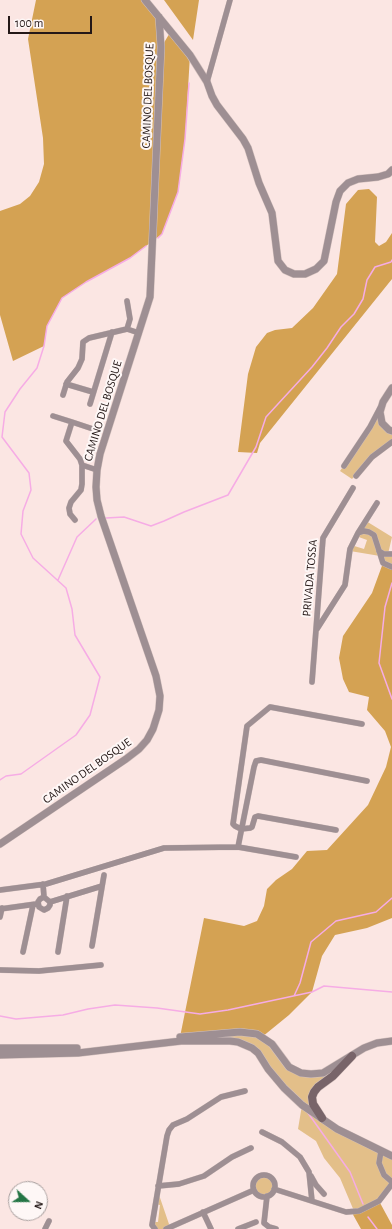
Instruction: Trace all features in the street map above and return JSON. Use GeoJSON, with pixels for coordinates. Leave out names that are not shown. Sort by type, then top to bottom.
{"type":"FeatureCollection","features":[{"type":"Feature","properties":{"kind":"main road"},"geometry":{"type":"LineString","coordinates":[[322,1118],[313,1104],[312,1098],[314,1092],[318,1087],[333,1076],[352,1056]]}},
{"type":"Feature","properties":{"kind":"street"},"geometry":{"type":"LineString","coordinates":[[145,0],[190,55],[207,82],[212,96],[248,148],[259,183],[272,213],[278,260],[285,270],[294,274],[305,274],[316,269],[324,260],[336,202],[340,191],[348,183],[358,179],[378,177],[388,174],[392,170]]}},
{"type":"Feature","properties":{"kind":"street"},"geometry":{"type":"LineString","coordinates":[[207,82],[230,0]]}},
{"type":"Feature","properties":{"kind":"street","name":"CAMINO DEL BOSQUE"},"geometry":{"type":"LineString","coordinates":[[0,844],[139,749],[147,740],[157,720],[159,710],[160,696],[156,676],[101,516],[97,500],[97,470],[102,447],[150,297],[161,47],[159,17]]}},
{"type":"Feature","properties":{"kind":"street"},"geometry":{"type":"LineString","coordinates":[[161,47],[171,31]]}},
{"type":"Feature","properties":{"kind":"street"},"geometry":{"type":"LineString","coordinates":[[127,302],[130,319],[127,329]]}},
{"type":"Feature","properties":{"kind":"street"},"geometry":{"type":"LineString","coordinates":[[130,319],[142,323]]}},
{"type":"Feature","properties":{"kind":"street"},"geometry":{"type":"LineString","coordinates":[[63,395],[66,384],[82,360],[83,342],[89,338],[127,329],[139,333]]}},
{"type":"Feature","properties":{"kind":"street"},"geometry":{"type":"LineString","coordinates":[[90,404],[112,332]]}},
{"type":"Feature","properties":{"kind":"street"},"geometry":{"type":"LineString","coordinates":[[66,384],[93,392]]}},
{"type":"Feature","properties":{"kind":"street"},"geometry":{"type":"LineString","coordinates":[[344,466],[370,427],[392,388]]}},
{"type":"Feature","properties":{"kind":"street"},"geometry":{"type":"LineString","coordinates":[[383,402],[380,412],[382,422],[389,430],[392,431]]}},
{"type":"Feature","properties":{"kind":"street"},"geometry":{"type":"LineString","coordinates":[[53,416],[96,430]]}},
{"type":"Feature","properties":{"kind":"street"},"geometry":{"type":"LineString","coordinates":[[72,422],[66,441],[80,459],[82,466],[81,490],[71,502],[69,508],[70,514],[75,520]]}},
{"type":"Feature","properties":{"kind":"street"},"geometry":{"type":"LineString","coordinates":[[356,476],[372,457],[392,442]]}},
{"type":"Feature","properties":{"kind":"street"},"geometry":{"type":"LineString","coordinates":[[82,466],[97,470]]}},
{"type":"Feature","properties":{"kind":"street","name":"PRIVADA TOSSA"},"geometry":{"type":"LineString","coordinates":[[312,682],[323,538],[353,488]]}},
{"type":"Feature","properties":{"kind":"street","name":"PRIVADA TOSSA"},"geometry":{"type":"LineString","coordinates":[[317,629],[345,585],[350,549],[377,503]]}},
{"type":"Feature","properties":{"kind":"street"},"geometry":{"type":"LineString","coordinates":[[358,533],[364,531],[370,532],[374,535],[383,563],[392,567]]}},
{"type":"Feature","properties":{"kind":"street"},"geometry":{"type":"LineString","coordinates":[[379,551],[384,554],[392,554]]}},
{"type":"Feature","properties":{"kind":"street"},"geometry":{"type":"LineString","coordinates":[[336,830],[258,816],[254,819],[252,827],[241,829],[233,824],[247,726],[270,707],[362,724]]}},
{"type":"Feature","properties":{"kind":"street"},"geometry":{"type":"LineString","coordinates":[[238,847],[256,762],[261,760],[367,781]]}},
{"type":"Feature","properties":{"kind":"street"},"geometry":{"type":"LineString","coordinates":[[0,890],[43,884],[164,848],[238,847],[296,858]]}},
{"type":"Feature","properties":{"kind":"street"},"geometry":{"type":"LineString","coordinates":[[92,946],[104,875]]}},
{"type":"Feature","properties":{"kind":"street"},"geometry":{"type":"LineString","coordinates":[[43,884],[44,897],[50,902]]}},
{"type":"Feature","properties":{"kind":"street"},"geometry":{"type":"LineString","coordinates":[[50,902],[102,886]]}},
{"type":"Feature","properties":{"kind":"street"},"geometry":{"type":"LineString","coordinates":[[58,952],[67,896]]}},
{"type":"Feature","properties":{"kind":"street"},"geometry":{"type":"LineString","coordinates":[[23,952],[36,904],[44,897]]}},
{"type":"Feature","properties":{"kind":"street"},"geometry":{"type":"LineString","coordinates":[[36,904],[44,910],[50,906],[50,902]]}},
{"type":"Feature","properties":{"kind":"street"},"geometry":{"type":"LineString","coordinates":[[0,917],[1,908],[36,904]]}},
{"type":"Feature","properties":{"kind":"street"},"geometry":{"type":"LineString","coordinates":[[0,970],[39,971],[101,965]]}},
{"type":"Feature","properties":{"kind":"street"},"geometry":{"type":"LineString","coordinates":[[0,1048],[92,1048],[191,1036],[240,1032],[257,1034],[272,1044],[289,1067],[301,1073],[311,1074],[323,1073],[364,1048],[377,1043],[392,1041]]}},
{"type":"Feature","properties":{"kind":"street"},"geometry":{"type":"LineString","coordinates":[[0,1055],[78,1053],[180,1041],[238,1042],[252,1048],[258,1053],[268,1069],[284,1088],[302,1105],[337,1129],[392,1156]]}},
{"type":"Feature","properties":{"kind":"street"},"geometry":{"type":"LineString","coordinates":[[155,1229],[153,1222],[158,1186],[169,1130],[173,1125],[187,1119],[221,1097],[245,1091]]}},
{"type":"Feature","properties":{"kind":"street"},"geometry":{"type":"LineString","coordinates":[[262,1132],[282,1142],[300,1157],[316,1185],[324,1194]]}},
{"type":"Feature","properties":{"kind":"street"},"geometry":{"type":"LineString","coordinates":[[158,1186],[179,1184],[204,1176],[232,1156],[251,1148]]}},
{"type":"Feature","properties":{"kind":"street"},"geometry":{"type":"LineString","coordinates":[[274,1189],[346,1212],[360,1211],[379,1200],[392,1183],[384,1174],[379,1163],[381,1151]]}},
{"type":"Feature","properties":{"kind":"street"},"geometry":{"type":"LineString","coordinates":[[309,1172],[312,1201]]}},
{"type":"Feature","properties":{"kind":"street"},"geometry":{"type":"LineString","coordinates":[[263,1175],[270,1176],[274,1182],[274,1189],[267,1196],[262,1196],[257,1194],[254,1190],[253,1183],[257,1177],[263,1175]]}},
{"type":"Feature","properties":{"kind":"street"},"geometry":{"type":"LineString","coordinates":[[166,1229],[254,1190]]}},
{"type":"Feature","properties":{"kind":"street"},"geometry":{"type":"LineString","coordinates":[[267,1196],[264,1223],[269,1227],[276,1229]]}},
{"type":"Feature","properties":{"kind":"street"},"geometry":{"type":"LineString","coordinates":[[203,1212],[211,1229]]}},
{"type":"Feature","properties":{"kind":"street"},"geometry":{"type":"LineString","coordinates":[[45,1229],[49,1222]]}},
{"type":"Feature","properties":{"kind":"street"},"geometry":{"type":"LineString","coordinates":[[238,1229],[252,1227],[256,1222]]}},
{"type":"Feature","properties":{"kind":"shaded area"},"geometry":{"type":"Polygon","coordinates":[[[36,0],[145,0],[159,17],[162,46],[171,31],[190,55],[185,139],[178,192],[162,234],[130,258],[86,282],[62,298],[47,326],[44,346],[13,361],[0,315],[0,211],[20,204],[30,196],[39,182],[44,164],[43,138],[28,39],[36,0]]]}},
{"type":"Feature","properties":{"kind":"shaded area"},"geometry":{"type":"Polygon","coordinates":[[[164,0],[199,0],[193,40],[164,0]]]}},
{"type":"Feature","properties":{"kind":"shaded area"},"geometry":{"type":"Polygon","coordinates":[[[369,189],[377,197],[375,242],[379,246],[386,242],[392,233],[392,279],[260,443],[257,453],[238,452],[248,374],[256,347],[267,333],[275,330],[292,328],[313,308],[337,274],[346,204],[358,190],[369,189]]]}},
{"type":"Feature","properties":{"kind":"shaded area"},"geometry":{"type":"Polygon","coordinates":[[[383,402],[382,422],[392,431],[392,442],[372,457],[352,479],[340,471],[370,427],[383,402]]]}},
{"type":"Feature","properties":{"kind":"shaded area"},"geometry":{"type":"Polygon","coordinates":[[[366,521],[392,537],[388,554],[392,554],[392,567],[389,566],[380,556],[350,551],[351,545],[364,549],[367,540],[356,536],[366,521]]]}},
{"type":"Feature","properties":{"kind":"shaded area"},"geometry":{"type":"Polygon","coordinates":[[[383,563],[392,567],[392,918],[367,928],[335,935],[322,956],[312,992],[289,1015],[262,1037],[248,1032],[180,1037],[204,918],[244,926],[257,921],[264,906],[267,889],[276,880],[292,869],[307,851],[327,850],[368,805],[386,767],[391,747],[385,731],[367,710],[369,697],[349,692],[343,679],[339,658],[343,636],[372,593],[383,563]]]}},
{"type":"Feature","properties":{"kind":"shaded area"},"geometry":{"type":"Polygon","coordinates":[[[240,1032],[262,1037],[289,1067],[311,1074],[338,1065],[312,1097],[322,1118],[392,1156],[392,1184],[379,1201],[354,1211],[340,1178],[324,1158],[316,1141],[298,1129],[302,1105],[252,1048],[191,1036],[240,1032]]]}},
{"type":"Feature","properties":{"kind":"shaded area"},"geometry":{"type":"Polygon","coordinates":[[[264,1175],[272,1178],[275,1186],[272,1194],[264,1197],[256,1194],[253,1186],[256,1178],[264,1175]]]}},
{"type":"Feature","properties":{"kind":"shaded area"},"geometry":{"type":"Polygon","coordinates":[[[157,1189],[170,1227],[166,1229],[155,1229],[153,1222],[158,1222],[160,1205],[155,1204],[157,1189]]]}},
{"type":"Feature","properties":{"kind":"shaded area"},"geometry":{"type":"Polygon","coordinates":[[[379,1201],[392,1225],[392,1229],[361,1229],[351,1211],[379,1201]]]}},
{"type":"Feature","properties":{"kind":"waterway"},"geometry":{"type":"LineString","coordinates":[[158,238],[162,234],[178,192],[185,139],[189,83]]}},
{"type":"Feature","properties":{"kind":"waterway"},"geometry":{"type":"LineString","coordinates":[[0,780],[6,776],[21,774],[76,735],[90,715],[100,677],[75,635],[72,609],[66,588],[33,558],[21,534],[23,511],[31,490],[29,473],[2,437],[5,412],[20,389],[37,368],[44,346],[47,326],[62,298],[86,282],[130,258],[146,246]]}},
{"type":"Feature","properties":{"kind":"waterway"},"geometry":{"type":"LineString","coordinates":[[106,518],[124,517],[151,526],[228,495],[256,447],[266,417],[312,367],[341,327],[354,314],[363,299],[367,280],[375,267],[391,262],[392,260]]}},
{"type":"Feature","properties":{"kind":"waterway"},"geometry":{"type":"LineString","coordinates":[[58,580],[77,537],[96,519]]}},
{"type":"Feature","properties":{"kind":"waterway"},"geometry":{"type":"LineString","coordinates":[[392,583],[385,607],[379,663],[392,699]]}},
{"type":"Feature","properties":{"kind":"waterway"},"geometry":{"type":"LineString","coordinates":[[294,996],[300,983],[311,942],[336,921],[376,912],[392,898]]}},
{"type":"Feature","properties":{"kind":"waterway"},"geometry":{"type":"LineString","coordinates":[[0,1016],[16,1019],[63,1015],[115,1005],[157,1008],[200,1014],[228,1010],[312,992],[324,986],[392,992]]}},
{"type":"Feature","properties":{"kind":"waterway"},"geometry":{"type":"LineString","coordinates":[[308,1113],[350,1172],[363,1204]]}},
{"type":"Feature","properties":{"kind":"waterway"},"geometry":{"type":"LineString","coordinates":[[368,1217],[377,1229]]}}]}
